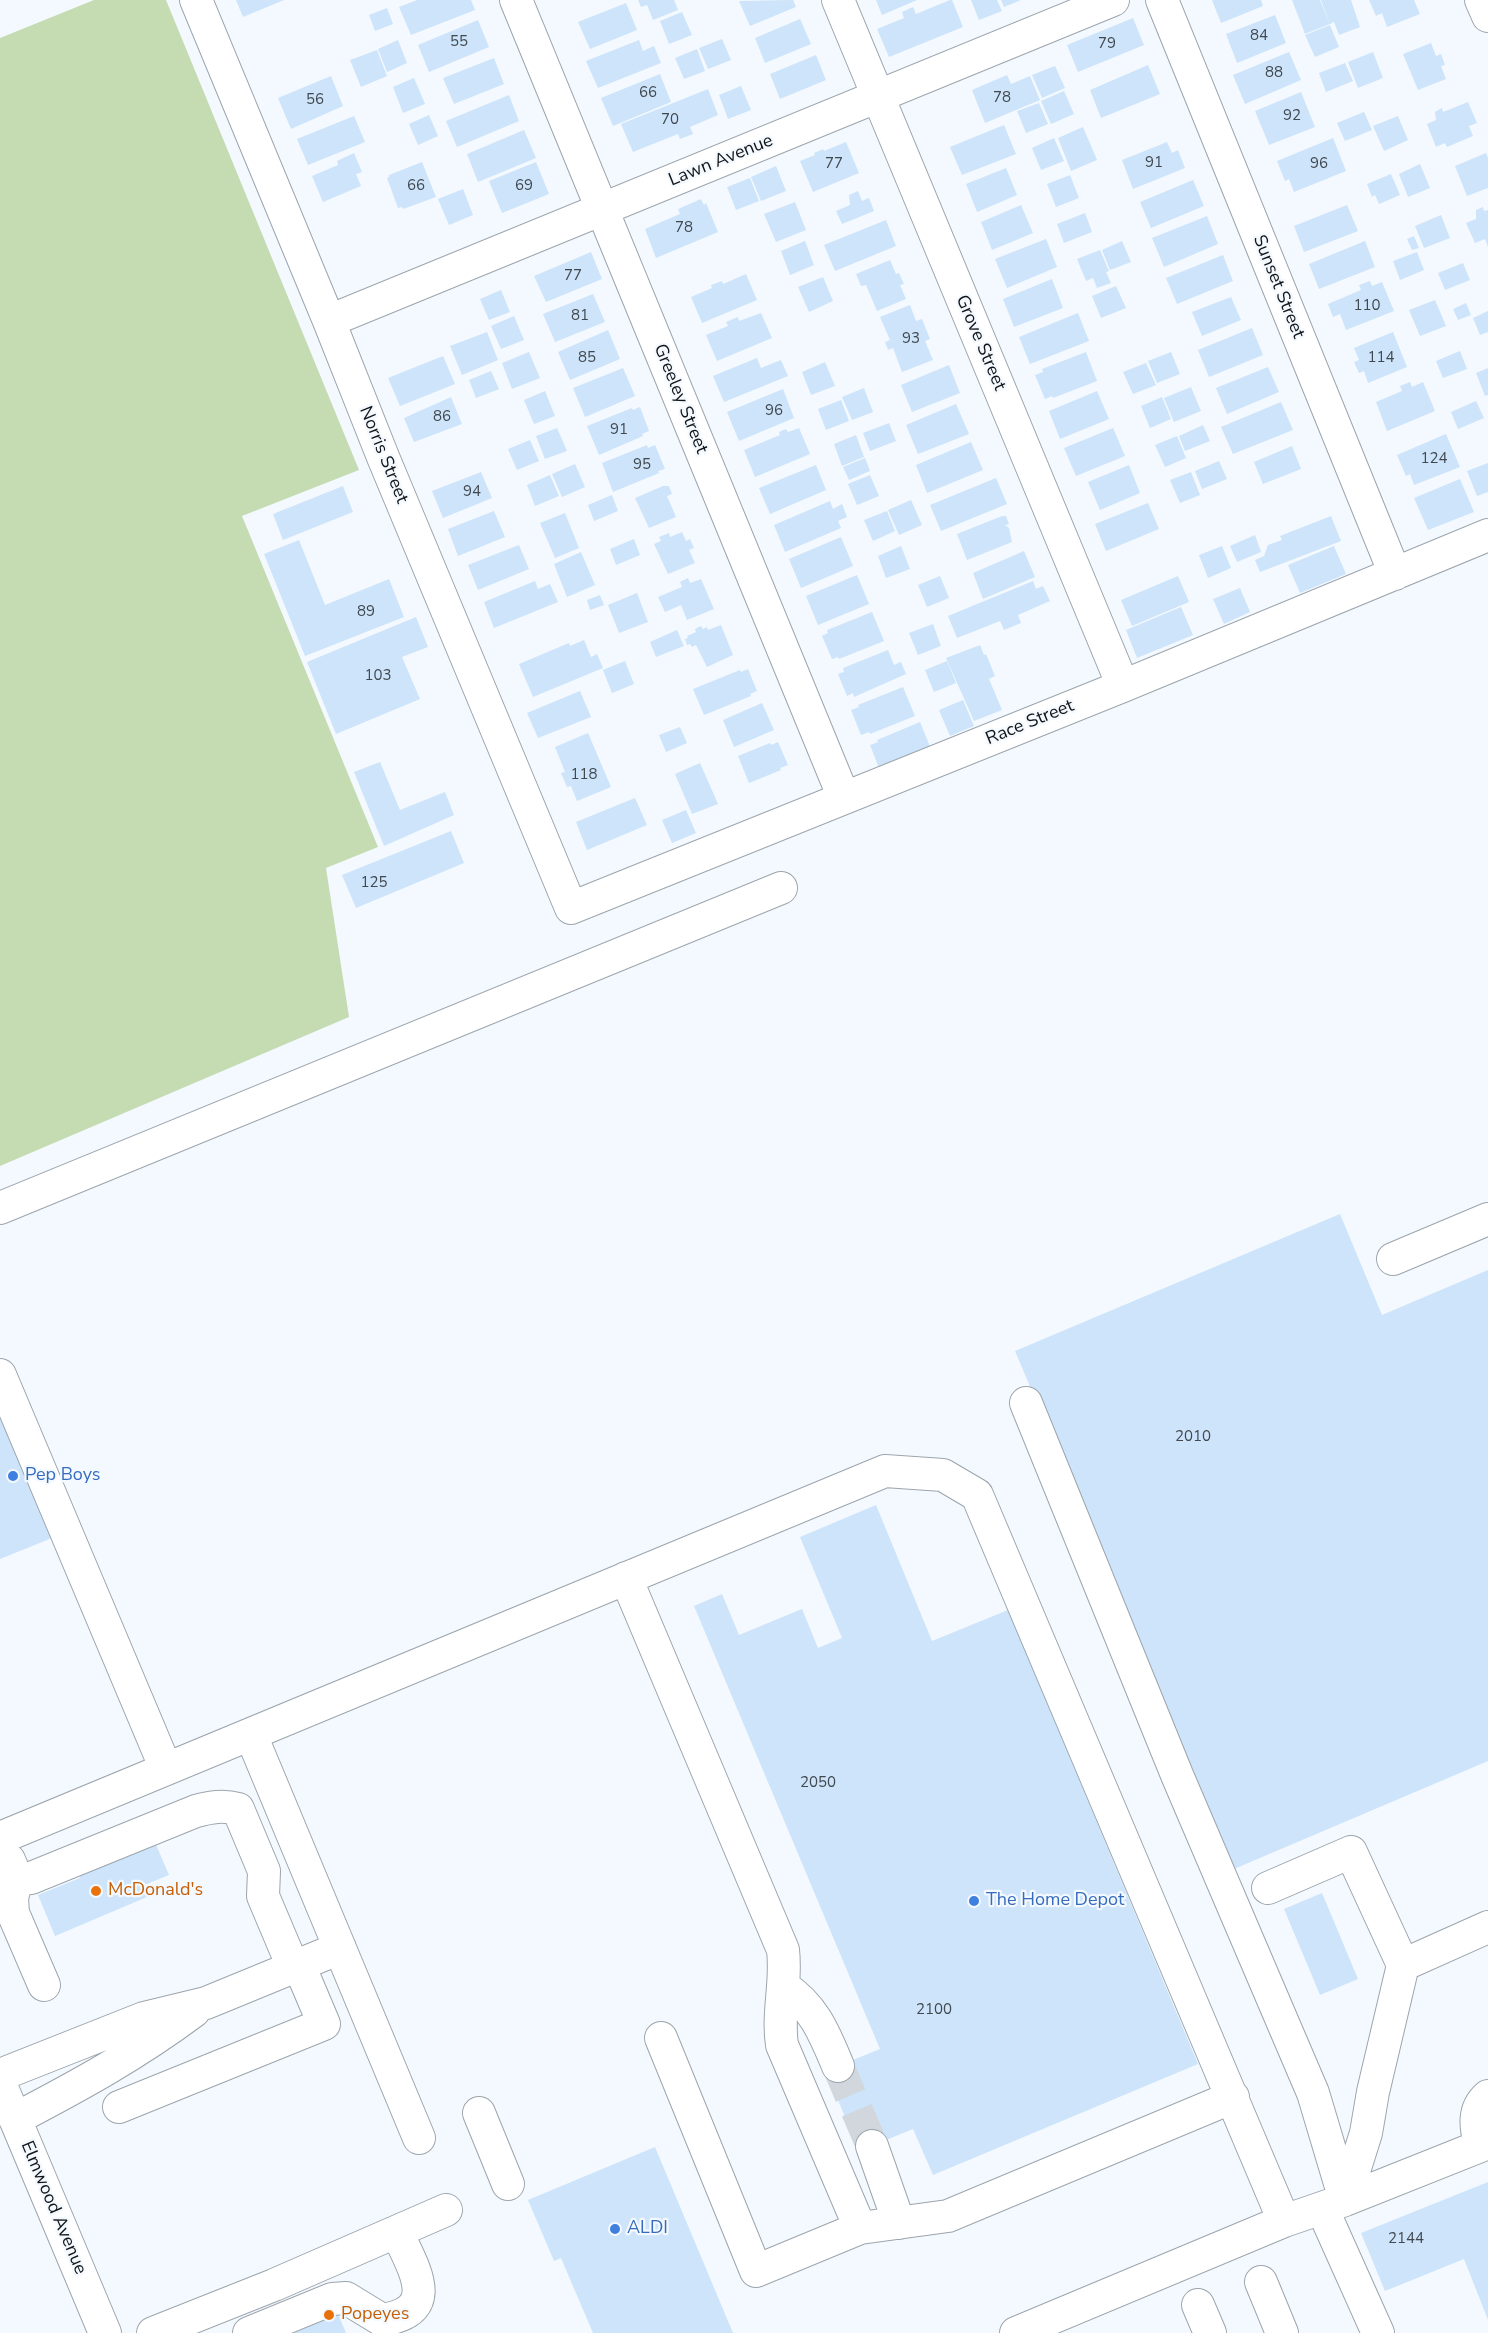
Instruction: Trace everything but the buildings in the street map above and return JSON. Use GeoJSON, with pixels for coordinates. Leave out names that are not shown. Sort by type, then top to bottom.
{"type":"FeatureCollection","features":[{"type":"Feature","properties":{"kind":"street","name":"Norris Street"},"geometry":{"type":"LineString","coordinates":[[196,0],[571,908]]}},
{"type":"Feature","properties":{"kind":"street","name":"Greeley Street"},"geometry":{"type":"LineString","coordinates":[[516,0],[844,798]]}},
{"type":"Feature","properties":{"kind":"street","name":"Grove Street"},"geometry":{"type":"LineString","coordinates":[[838,0],[1123,686]]}},
{"type":"Feature","properties":{"kind":"street","name":"Lawn Avenue"},"geometry":{"type":"LineString","coordinates":[[329,321],[1113,0]]}},
{"type":"Feature","properties":{"kind":"street","name":"Sunset Street"},"geometry":{"type":"LineString","coordinates":[[1162,0],[1395,574]]}},
{"type":"Feature","properties":{"kind":"street"},"geometry":{"type":"LineString","coordinates":[[1481,0],[1488,16]]}},
{"type":"Feature","properties":{"kind":"street","name":"Race Street"},"geometry":{"type":"LineString","coordinates":[[571,908],[1488,536]]}},
{"type":"Feature","properties":{"kind":"street"},"geometry":{"type":"LineString","coordinates":[[0,1208],[781,888]]}},
{"type":"Feature","properties":{"kind":"street"},"geometry":{"type":"LineString","coordinates":[[1393,1259],[1488,1219]]}},
{"type":"Feature","properties":{"kind":"street"},"geometry":{"type":"LineString","coordinates":[[0,1375],[166,1769]]}},
{"type":"Feature","properties":{"kind":"street"},"geometry":{"type":"LineString","coordinates":[[1026,1403],[1177,1775],[1313,2093],[1334,2204],[1377,2333]]}},
{"type":"Feature","properties":{"kind":"street"},"geometry":{"type":"LineString","coordinates":[[44,1985],[13,1913],[12,1898],[17,1879],[0,1839],[885,1472],[943,1475],[977,1495],[1284,2221]]}},
{"type":"Feature","properties":{"kind":"street"},"geometry":{"type":"LineString","coordinates":[[626,1578],[783,1950],[786,1971],[780,2029],[782,2045],[860,2228]]}},
{"type":"Feature","properties":{"kind":"street"},"geometry":{"type":"LineString","coordinates":[[251,1735],[419,2138]]}},
{"type":"Feature","properties":{"kind":"street"},"geometry":{"type":"LineString","coordinates":[[17,1879],[31,1878],[196,1811],[212,1806],[238,1809],[264,1871],[263,1896],[324,2024],[119,2107]]}},
{"type":"Feature","properties":{"kind":"street"},"geometry":{"type":"LineString","coordinates":[[1268,1888],[1351,1852],[1403,1965],[1373,2092],[1366,2133],[1334,2204]]}},
{"type":"Feature","properties":{"kind":"street"},"geometry":{"type":"LineString","coordinates":[[1403,1965],[1488,1927]]}},
{"type":"Feature","properties":{"kind":"street"},"geometry":{"type":"LineString","coordinates":[[0,2075],[144,2018],[206,2002],[340,1948]]}},
{"type":"Feature","properties":{"kind":"street"},"geometry":{"type":"LineString","coordinates":[[784,1988],[799,1997],[812,2013],[823,2029],[838,2066]]}},
{"type":"Feature","properties":{"kind":"street"},"geometry":{"type":"LineString","coordinates":[[15,2119],[103,2073],[150,2044],[206,2002]]}},
{"type":"Feature","properties":{"kind":"street"},"geometry":{"type":"LineString","coordinates":[[660,2038],[756,2271],[860,2228],[948,2216],[1233,2097]]}},
{"type":"Feature","properties":{"kind":"street","name":"Elmwood Avenue"},"geometry":{"type":"LineString","coordinates":[[0,2083],[105,2333]]}},
{"type":"Feature","properties":{"kind":"street"},"geometry":{"type":"LineString","coordinates":[[1016,2333],[1284,2221],[1334,2204],[1484,2145],[1475,2120],[1482,2101],[1488,2096]]}},
{"type":"Feature","properties":{"kind":"street"},"geometry":{"type":"LineString","coordinates":[[479,2113],[508,2184]]}},
{"type":"Feature","properties":{"kind":"street"},"geometry":{"type":"LineString","coordinates":[[872,2146],[899,2223]]}},
{"type":"Feature","properties":{"kind":"street"},"geometry":{"type":"LineString","coordinates":[[153,2333],[274,2285],[446,2211]]}},
{"type":"Feature","properties":{"kind":"street"},"geometry":{"type":"LineString","coordinates":[[249,2333],[332,2299],[346,2298],[382,2320],[398,2318],[415,2305],[420,2290],[415,2272],[397,2232]]}},
{"type":"Feature","properties":{"kind":"street"},"geometry":{"type":"LineString","coordinates":[[1261,2282],[1282,2333]]}},
{"type":"Feature","properties":{"kind":"green space"},"geometry":{"type":"Polygon","coordinates":[[[94,0],[166,0],[359,470],[242,516],[378,847],[326,868],[349,1017],[0,1166],[0,38],[94,0]]]}},
{"type":"Feature","properties":{"kind":"tunnel"},"geometry":{"type":"LineString","coordinates":[[838,2066],[872,2146]]}},
{"type":"Feature","properties":{"kind":"place","name":"Pep Boys"},"geometry":{"type":"Point","coordinates":[13,1476]}},
{"type":"Feature","properties":{"kind":"place","name":"McDonald's"},"geometry":{"type":"Point","coordinates":[96,1891]}},
{"type":"Feature","properties":{"kind":"place","name":"The Home Depot"},"geometry":{"type":"Point","coordinates":[974,1901]}},
{"type":"Feature","properties":{"kind":"place","name":"ALDI"},"geometry":{"type":"Point","coordinates":[615,2229]}},
{"type":"Feature","properties":{"kind":"place","name":"Popeyes"},"geometry":{"type":"Point","coordinates":[329,2315]}}]}
